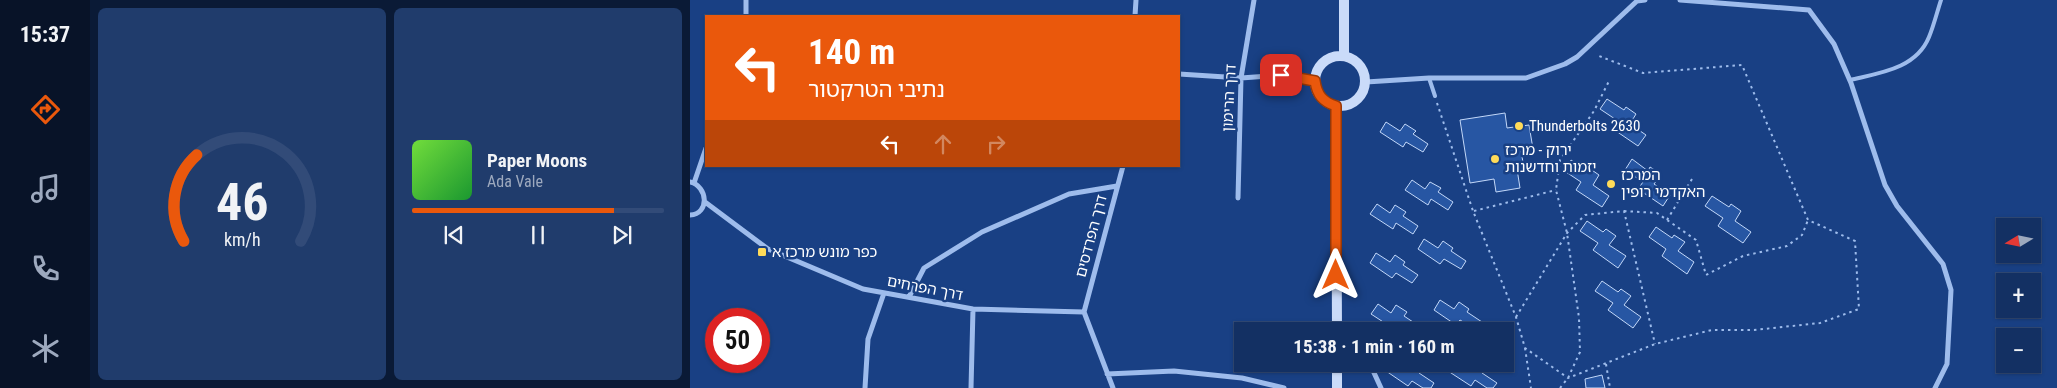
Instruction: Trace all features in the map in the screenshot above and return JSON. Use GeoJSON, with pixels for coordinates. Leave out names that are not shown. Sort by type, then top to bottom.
{"type":"FeatureCollection","features":[{"type":"Feature","properties":{"kind":"main road"},"geometry":{"type":"LineString","coordinates":[[1344,0],[1344,56]]}},
{"type":"Feature","properties":{"kind":"main road"},"geometry":{"type":"LineString","coordinates":[[1337,56],[1344,56],[1357,62],[1365,74],[1366,82],[1364,90],[1353,103],[1336,106],[1324,100],[1316,88],[1316,74],[1324,62],[1337,56]]}},
{"type":"Feature","properties":{"kind":"main road"},"geometry":{"type":"LineString","coordinates":[[1336,106],[1337,322]]}},
{"type":"Feature","properties":{"kind":"main road"},"geometry":{"type":"LineString","coordinates":[[1337,372],[1337,388]]}},
{"type":"Feature","properties":{"kind":"street"},"geometry":{"type":"LineString","coordinates":[[746,0],[746,15]]}},
{"type":"Feature","properties":{"kind":"street"},"geometry":{"type":"LineString","coordinates":[[1135,15],[1136,0]]}},
{"type":"Feature","properties":{"kind":"street","name":"דרך הרימון"},"geometry":{"type":"LineString","coordinates":[[1238,198],[1241,78],[1254,0]]}},
{"type":"Feature","properties":{"kind":"street"},"geometry":{"type":"LineString","coordinates":[[1366,82],[1429,78],[1526,78],[1557,67],[1577,57],[1637,2],[1646,0]]}},
{"type":"Feature","properties":{"kind":"street"},"geometry":{"type":"LineString","coordinates":[[1680,0],[1809,10],[1834,44],[1850,80],[1885,185],[1898,206],[1943,264],[1951,290],[1947,364],[1934,388]]}},
{"type":"Feature","properties":{"kind":"street"},"geometry":{"type":"LineString","coordinates":[[1180,74],[1241,78],[1281,75],[1315,81]]}},
{"type":"Feature","properties":{"kind":"street"},"geometry":{"type":"LineString","coordinates":[[690,215],[698,212],[705,202],[703,191],[692,182],[705,150]]}},
{"type":"Feature","properties":{"kind":"street","name":"דרך הפרדסים"},"geometry":{"type":"LineString","coordinates":[[1084,312],[1123,167]]}},
{"type":"Feature","properties":{"kind":"street"},"geometry":{"type":"LineString","coordinates":[[909,297],[924,268],[982,232],[1069,194],[1117,186]]}},
{"type":"Feature","properties":{"kind":"street","name":"דרך הפרחים"},"geometry":{"type":"LineString","coordinates":[[705,202],[768,249],[864,289],[973,309],[1084,312]]}},
{"type":"Feature","properties":{"kind":"street"},"geometry":{"type":"LineString","coordinates":[[865,388],[868,339],[884,293]]}},
{"type":"Feature","properties":{"kind":"street"},"geometry":{"type":"LineString","coordinates":[[971,388],[973,309]]}},
{"type":"Feature","properties":{"kind":"street"},"geometry":{"type":"LineString","coordinates":[[1084,312],[1112,388]]}},
{"type":"Feature","properties":{"kind":"street"},"geometry":{"type":"LineString","coordinates":[[1107,374],[1174,371],[1242,378],[1284,388]]}},
{"type":"Feature","properties":{"kind":"street"},"geometry":{"type":"LineString","coordinates":[[1374,372],[1381,388]]}},
{"type":"Feature","properties":{"kind":"lane"},"geometry":{"type":"LineString","coordinates":[[1850,80],[1896,69],[1917,57],[1929,39],[1941,0]]}},
{"type":"Feature","properties":{"kind":"lane"},"geometry":{"type":"LineString","coordinates":[[1429,78],[1435,96]]}},
{"type":"Feature","properties":{"kind":"path"},"geometry":{"type":"LineString","coordinates":[[1568,378],[1655,344],[1712,330],[1754,330],[1820,323],[1859,309],[1855,241],[1808,220],[1742,65],[1643,73],[1599,56]]}},
{"type":"Feature","properties":{"kind":"path"},"geometry":{"type":"LineString","coordinates":[[1560,388],[1568,378],[1580,352],[1579,318],[1567,233],[1556,190],[1560,160],[1594,111],[1610,81]]}},
{"type":"Feature","properties":{"kind":"path"},"geometry":{"type":"LineString","coordinates":[[1435,96],[1474,211],[1516,317],[1525,348],[1531,388]]}},
{"type":"Feature","properties":{"kind":"path"},"geometry":{"type":"LineString","coordinates":[[1667,220],[1692,179]]}},
{"type":"Feature","properties":{"kind":"path"},"geometry":{"type":"LineString","coordinates":[[1474,211],[1556,190]]}},
{"type":"Feature","properties":{"kind":"path"},"geometry":{"type":"LineString","coordinates":[[1516,317],[1567,233],[1585,215],[1624,211],[1657,213],[1696,240],[1706,275],[1743,256],[1787,246],[1802,235],[1808,220]]}},
{"type":"Feature","properties":{"kind":"path"},"geometry":{"type":"LineString","coordinates":[[1624,211],[1655,344]]}},
{"type":"Feature","properties":{"kind":"path"},"geometry":{"type":"LineString","coordinates":[[1525,348],[1568,378]]}},
{"type":"Feature","properties":{"kind":"path"},"geometry":{"type":"LineString","coordinates":[[1606,364],[1610,388]]}},
{"type":"Feature","properties":{"kind":"building"},"geometry":{"type":"Polygon","coordinates":[[[1607,99],[1624,110],[1626,107],[1636,114],[1630,124],[1646,135],[1638,146],[1613,129],[1618,121],[1600,109],[1607,99]]]}},
{"type":"Feature","properties":{"kind":"building","name":"ירוק - מרכז יזמות וחדשנות"},"geometry":{"type":"Polygon","coordinates":[[[1505,113],[1507,128],[1529,125],[1533,149],[1521,151],[1524,168],[1517,169],[1520,188],[1496,192],[1494,179],[1470,183],[1460,120],[1505,113]]]}},
{"type":"Feature","properties":{"kind":"building"},"geometry":{"type":"Polygon","coordinates":[[[1386,122],[1400,131],[1405,124],[1416,131],[1413,134],[1428,144],[1423,152],[1406,142],[1403,147],[1380,132],[1386,122]]]}},
{"type":"Feature","properties":{"kind":"building"},"geometry":{"type":"Polygon","coordinates":[[[1632,159],[1648,171],[1650,167],[1661,174],[1654,184],[1670,195],[1663,206],[1638,189],[1643,182],[1625,170],[1632,159]]]}},
{"type":"Feature","properties":{"kind":"building"},"geometry":{"type":"Polygon","coordinates":[[[1571,160],[1587,171],[1589,168],[1599,175],[1593,185],[1609,196],[1602,207],[1576,190],[1581,182],[1563,170],[1571,160]]]}},
{"type":"Feature","properties":{"kind":"building"},"geometry":{"type":"Polygon","coordinates":[[[1412,180],[1425,189],[1430,182],[1441,188],[1438,192],[1453,202],[1448,210],[1431,199],[1428,205],[1405,190],[1412,180]]]}},
{"type":"Feature","properties":{"kind":"building"},"geometry":{"type":"Polygon","coordinates":[[[1712,196],[1729,207],[1731,204],[1741,211],[1735,221],[1751,232],[1743,243],[1718,226],[1723,218],[1705,206],[1712,196]]]}},
{"type":"Feature","properties":{"kind":"building"},"geometry":{"type":"Polygon","coordinates":[[[1377,204],[1390,213],[1395,205],[1406,212],[1403,216],[1418,226],[1413,234],[1396,223],[1393,229],[1370,214],[1377,204]]]}},
{"type":"Feature","properties":{"kind":"building"},"geometry":{"type":"Polygon","coordinates":[[[1587,221],[1603,232],[1606,229],[1616,236],[1609,245],[1626,256],[1618,268],[1593,250],[1598,243],[1580,231],[1587,221]]]}},
{"type":"Feature","properties":{"kind":"building"},"geometry":{"type":"Polygon","coordinates":[[[1656,227],[1672,238],[1674,235],[1685,242],[1678,251],[1694,262],[1687,274],[1662,256],[1666,249],[1649,237],[1656,227]]]}},
{"type":"Feature","properties":{"kind":"building"},"geometry":{"type":"Polygon","coordinates":[[[1424,239],[1438,248],[1443,241],[1453,248],[1451,251],[1466,261],[1461,269],[1444,259],[1440,264],[1418,249],[1424,239]]]}},
{"type":"Feature","properties":{"kind":"building"},"geometry":{"type":"Polygon","coordinates":[[[1376,253],[1390,262],[1395,255],[1405,262],[1403,265],[1418,275],[1412,283],[1396,273],[1392,278],[1370,263],[1376,253]]]}},
{"type":"Feature","properties":{"kind":"building"},"geometry":{"type":"Polygon","coordinates":[[[1602,281],[1618,292],[1621,289],[1631,296],[1624,305],[1641,317],[1633,328],[1608,310],[1613,303],[1595,291],[1602,281]]]}},
{"type":"Feature","properties":{"kind":"building"},"geometry":{"type":"Polygon","coordinates":[[[1440,300],[1454,309],[1459,302],[1469,309],[1467,312],[1482,322],[1463,322],[1460,320],[1458,322],[1452,322],[1434,310],[1440,300]]]}},
{"type":"Feature","properties":{"kind":"building"},"geometry":{"type":"Polygon","coordinates":[[[1378,304],[1391,313],[1396,305],[1407,312],[1404,316],[1413,322],[1383,322],[1371,314],[1378,304]]]}},
{"type":"Feature","properties":{"kind":"building"},"geometry":{"type":"Polygon","coordinates":[[[1387,372],[1420,372],[1434,383],[1431,388],[1423,388],[1412,381],[1408,386],[1387,372]]]}},
{"type":"Feature","properties":{"kind":"building"},"geometry":{"type":"Polygon","coordinates":[[[1450,372],[1482,372],[1497,383],[1493,388],[1487,388],[1475,380],[1471,386],[1450,372]]]}},
{"type":"Feature","properties":{"kind":"building"},"geometry":{"type":"Polygon","coordinates":[[[1602,375],[1605,388],[1586,388],[1585,379],[1602,375]]]}},
{"type":"Feature","properties":{"kind":"place","name":"Thunderbolts 2630"},"geometry":{"type":"Point","coordinates":[1519,126]}},
{"type":"Feature","properties":{"kind":"place","name":"ירוק - מרכז יזמות וחדשנות"},"geometry":{"type":"Point","coordinates":[1495,159]}},
{"type":"Feature","properties":{"kind":"place","name":"המרכז האקדמי רופין"},"geometry":{"type":"Point","coordinates":[1611,184]}},
{"type":"Feature","properties":{"kind":"place","name":"כפר מונש מרכז א"},"geometry":{"type":"Point","coordinates":[762,252]}},
{"type":"Feature","properties":{"kind":"route"},"geometry":{"type":"LineString","coordinates":[[1281,75],[1315,81],[1319,95],[1330,104],[1336,106],[1336,275]]}}]}
